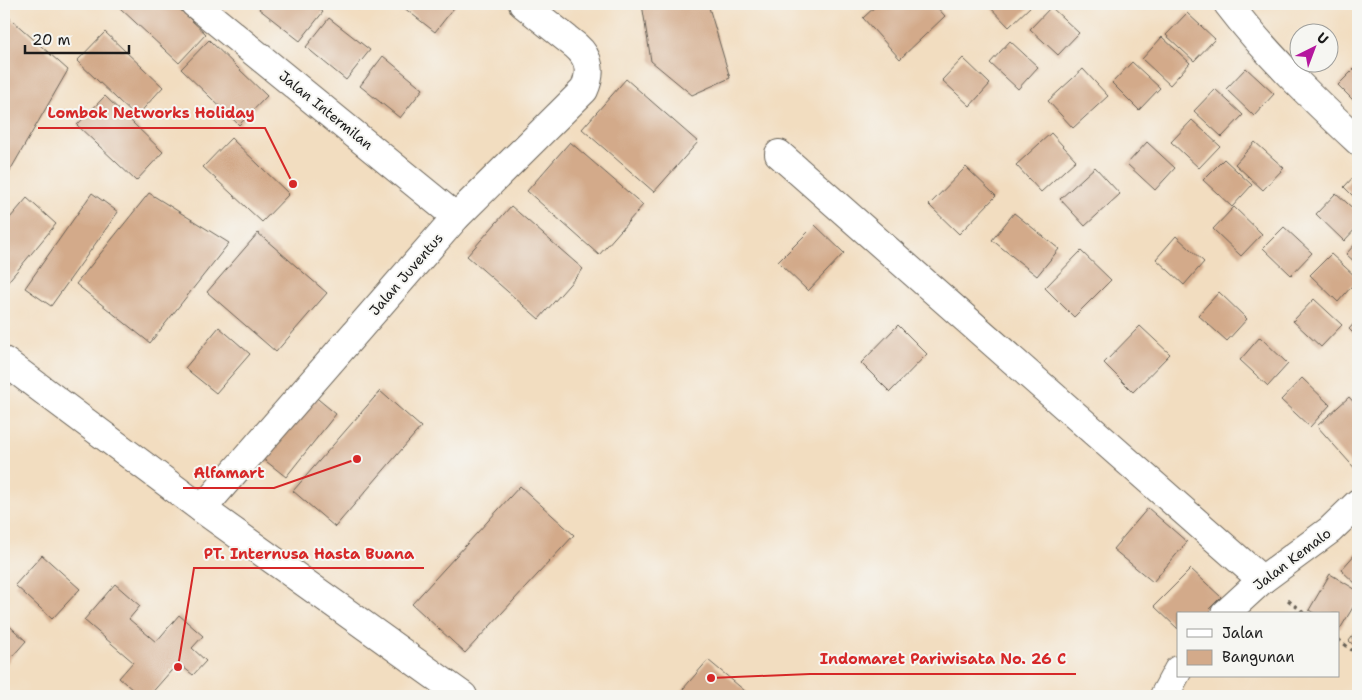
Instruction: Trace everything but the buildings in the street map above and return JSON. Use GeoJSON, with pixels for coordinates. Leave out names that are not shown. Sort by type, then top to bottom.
{"type":"FeatureCollection","features":[{"type":"Feature","properties":{"kind":"street","name":"Jalan Intermilan"},"geometry":{"type":"LineString","coordinates":[[196,4],[456,217]]}},
{"type":"Feature","properties":{"kind":"street","name":"Jalan Juventus"},"geometry":{"type":"LineString","coordinates":[[202,509],[456,217],[584,90],[589,74],[588,64],[580,49],[523,4]]}},
{"type":"Feature","properties":{"kind":"street"},"geometry":{"type":"LineString","coordinates":[[1228,4],[1270,54],[1309,96],[1358,141]]}},
{"type":"Feature","properties":{"kind":"street"},"geometry":{"type":"LineString","coordinates":[[780,154],[1262,580]]}},
{"type":"Feature","properties":{"kind":"street"},"geometry":{"type":"LineString","coordinates":[[4,361],[202,509],[463,696]]}},
{"type":"Feature","properties":{"kind":"street","name":"Jalan Kemalo"},"geometry":{"type":"LineString","coordinates":[[1226,612],[1262,580],[1330,530],[1358,503]]}},
{"type":"Feature","properties":{"kind":"street"},"geometry":{"type":"LineString","coordinates":[[1164,696],[1177,672]]}},
{"type":"Feature","properties":{"kind":"path"},"geometry":{"type":"LineString","coordinates":[[1340,641],[1358,655]]}},
{"type":"Feature","properties":{"kind":"place","name":"Lombok Networks Holiday"},"geometry":{"type":"Point","coordinates":[293,184]}},
{"type":"Feature","properties":{"kind":"place","name":"Alfamart"},"geometry":{"type":"Point","coordinates":[357,459]}},
{"type":"Feature","properties":{"kind":"place","name":"PT. Internusa Hasta Buana"},"geometry":{"type":"Point","coordinates":[178,667]}},
{"type":"Feature","properties":{"kind":"place","name":"Indomaret Pariwisata No. 26 C"},"geometry":{"type":"Point","coordinates":[711,678]}}]}
